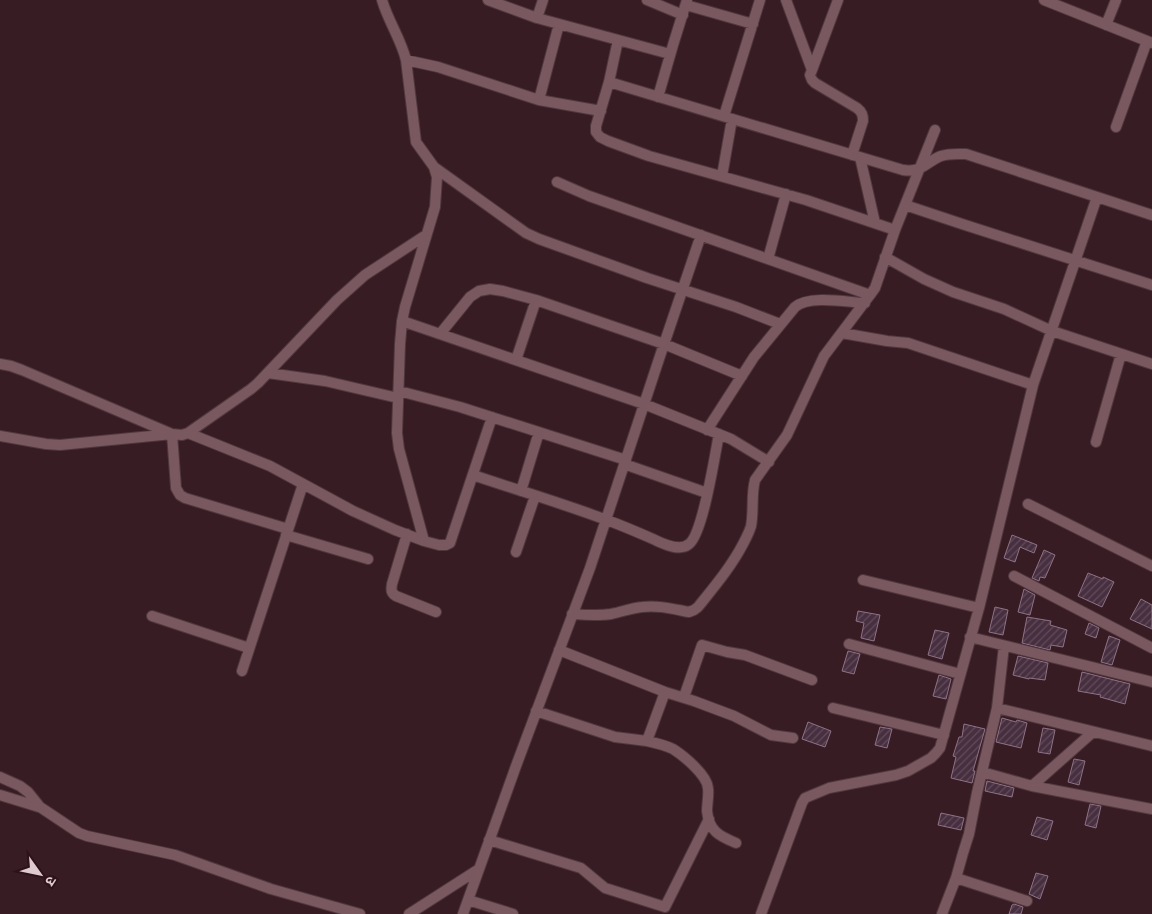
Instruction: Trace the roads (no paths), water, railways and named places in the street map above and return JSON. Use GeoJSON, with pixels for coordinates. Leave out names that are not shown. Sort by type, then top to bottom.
{"type":"FeatureCollection","features":[{"type":"Feature","properties":{"kind":"street"},"geometry":{"type":"LineString","coordinates":[[382,0],[406,60],[416,142],[434,167],[526,233],[647,278],[780,324]]}},
{"type":"Feature","properties":{"kind":"street"},"geometry":{"type":"LineString","coordinates":[[488,0],[537,18],[670,54]]}},
{"type":"Feature","properties":{"kind":"street"},"geometry":{"type":"LineString","coordinates":[[537,18],[542,0]]}},
{"type":"Feature","properties":{"kind":"street"},"geometry":{"type":"LineString","coordinates":[[646,0],[685,7],[753,24]]}},
{"type":"Feature","properties":{"kind":"street"},"geometry":{"type":"LineString","coordinates":[[722,176],[728,117],[760,0]]}},
{"type":"Feature","properties":{"kind":"street"},"geometry":{"type":"LineString","coordinates":[[786,0],[812,70]]}},
{"type":"Feature","properties":{"kind":"street"},"geometry":{"type":"LineString","coordinates":[[838,0],[810,75],[812,80],[857,108],[863,115],[856,156],[875,223]]}},
{"type":"Feature","properties":{"kind":"street"},"geometry":{"type":"LineString","coordinates":[[1044,0],[1150,42],[1116,127]]}},
{"type":"Feature","properties":{"kind":"street"},"geometry":{"type":"LineString","coordinates":[[1106,25],[1116,0]]}},
{"type":"Feature","properties":{"kind":"street"},"geometry":{"type":"LineString","coordinates":[[658,96],[685,7]]}},
{"type":"Feature","properties":{"kind":"street"},"geometry":{"type":"LineString","coordinates":[[539,100],[559,24]]}},
{"type":"Feature","properties":{"kind":"street"},"geometry":{"type":"LineString","coordinates":[[618,40],[609,82],[596,126],[596,132],[600,137],[649,156],[786,194],[895,230]]}},
{"type":"Feature","properties":{"kind":"street"},"geometry":{"type":"LineString","coordinates":[[406,60],[438,67],[539,100],[600,111]]}},
{"type":"Feature","properties":{"kind":"street"},"geometry":{"type":"LineString","coordinates":[[609,82],[903,170],[920,169],[939,157],[952,154],[966,154],[1152,215]]}},
{"type":"Feature","properties":{"kind":"street"},"geometry":{"type":"LineString","coordinates":[[572,614],[613,614],[636,608],[655,606],[689,612],[698,607],[726,573],[748,533],[755,480],[787,435],[824,356],[875,288],[895,230],[935,130]]}},
{"type":"Feature","properties":{"kind":"street"},"geometry":{"type":"LineString","coordinates":[[424,541],[399,449],[398,395],[402,321],[434,207],[437,177],[434,167]]}},
{"type":"Feature","properties":{"kind":"street"},"geometry":{"type":"LineString","coordinates":[[557,182],[589,196],[768,259],[868,299]]}},
{"type":"Feature","properties":{"kind":"street"},"geometry":{"type":"LineString","coordinates":[[768,259],[786,194]]}},
{"type":"Feature","properties":{"kind":"street"},"geometry":{"type":"LineString","coordinates":[[761,914],[805,798],[829,788],[908,771],[931,758],[940,748],[979,608],[1033,385],[1097,197]]}},
{"type":"Feature","properties":{"kind":"street"},"geometry":{"type":"LineString","coordinates":[[905,205],[1152,285]]}},
{"type":"Feature","properties":{"kind":"street"},"geometry":{"type":"LineString","coordinates":[[0,436],[60,445],[188,433],[251,389],[355,283],[426,235]]}},
{"type":"Feature","properties":{"kind":"street"},"geometry":{"type":"LineString","coordinates":[[463,914],[590,568],[701,236]]}},
{"type":"Feature","properties":{"kind":"street"},"geometry":{"type":"LineString","coordinates":[[885,257],[924,280],[953,292],[1004,309],[1052,331],[1152,364]]}},
{"type":"Feature","properties":{"kind":"street"},"geometry":{"type":"LineString","coordinates":[[440,334],[470,296],[479,291],[490,289],[536,300],[664,344],[742,376]]}},
{"type":"Feature","properties":{"kind":"street"},"geometry":{"type":"LineString","coordinates":[[707,430],[754,357],[794,307],[800,303],[819,300],[868,299]]}},
{"type":"Feature","properties":{"kind":"street"},"geometry":{"type":"LineString","coordinates":[[516,360],[536,300]]}},
{"type":"Feature","properties":{"kind":"street"},"geometry":{"type":"LineString","coordinates":[[402,321],[644,404],[731,439],[769,462]]}},
{"type":"Feature","properties":{"kind":"street"},"geometry":{"type":"LineString","coordinates":[[842,333],[908,343],[1033,385]]}},
{"type":"Feature","properties":{"kind":"street"},"geometry":{"type":"LineString","coordinates":[[1096,442],[1121,354]]}},
{"type":"Feature","properties":{"kind":"street"},"geometry":{"type":"LineString","coordinates":[[0,364],[22,370],[172,434]]}},
{"type":"Feature","properties":{"kind":"street"},"geometry":{"type":"LineString","coordinates":[[268,373],[325,381],[460,407],[539,432],[707,493]]}},
{"type":"Feature","properties":{"kind":"street"},"geometry":{"type":"LineString","coordinates":[[188,433],[270,466],[353,511],[424,541],[446,545],[450,542],[492,417]]}},
{"type":"Feature","properties":{"kind":"street"},"geometry":{"type":"LineString","coordinates":[[522,491],[539,432]]}},
{"type":"Feature","properties":{"kind":"street"},"geometry":{"type":"LineString","coordinates":[[172,434],[176,488],[180,495],[368,559]]}},
{"type":"Feature","properties":{"kind":"street"},"geometry":{"type":"LineString","coordinates":[[473,475],[606,519],[662,543],[684,547],[695,536],[706,503],[719,434]]}},
{"type":"Feature","properties":{"kind":"street"},"geometry":{"type":"LineString","coordinates":[[242,671],[303,484]]}},
{"type":"Feature","properties":{"kind":"street"},"geometry":{"type":"LineString","coordinates":[[516,552],[535,496]]}},
{"type":"Feature","properties":{"kind":"street"},"geometry":{"type":"LineString","coordinates":[[1028,504],[1152,566]]}},
{"type":"Feature","properties":{"kind":"street"},"geometry":{"type":"LineString","coordinates":[[407,534],[392,584],[392,593],[436,612]]}},
{"type":"Feature","properties":{"kind":"street"},"geometry":{"type":"LineString","coordinates":[[1014,576],[1152,648]]}},
{"type":"Feature","properties":{"kind":"street"},"geometry":{"type":"LineString","coordinates":[[863,580],[979,608]]}},
{"type":"Feature","properties":{"kind":"street"},"geometry":{"type":"LineString","coordinates":[[152,616],[249,648]]}},
{"type":"Feature","properties":{"kind":"street"},"geometry":{"type":"LineString","coordinates":[[970,637],[1152,682]]}},
{"type":"Feature","properties":{"kind":"street"},"geometry":{"type":"LineString","coordinates":[[849,644],[960,674]]}},
{"type":"Feature","properties":{"kind":"street"},"geometry":{"type":"LineString","coordinates":[[684,697],[702,645],[745,655],[812,680]]}},
{"type":"Feature","properties":{"kind":"street"},"geometry":{"type":"LineString","coordinates":[[942,914],[956,878],[969,834],[997,708],[1004,646]]}},
{"type":"Feature","properties":{"kind":"street"},"geometry":{"type":"LineString","coordinates":[[559,650],[665,692],[684,697],[734,716],[771,735],[793,738]]}},
{"type":"Feature","properties":{"kind":"street"},"geometry":{"type":"LineString","coordinates":[[647,741],[665,692]]}},
{"type":"Feature","properties":{"kind":"street"},"geometry":{"type":"LineString","coordinates":[[832,708],[944,735]]}},
{"type":"Feature","properties":{"kind":"street"},"geometry":{"type":"LineString","coordinates":[[997,708],[1152,746]]}},
{"type":"Feature","properties":{"kind":"street"},"geometry":{"type":"LineString","coordinates":[[536,712],[615,737],[662,744],[674,750],[704,776],[708,787],[707,811],[711,826],[720,837],[736,844]]}},
{"type":"Feature","properties":{"kind":"street"},"geometry":{"type":"LineString","coordinates":[[1032,786],[1093,732]]}},
{"type":"Feature","properties":{"kind":"street"},"geometry":{"type":"LineString","coordinates":[[982,772],[1032,786],[1152,809]]}},
{"type":"Feature","properties":{"kind":"street"},"geometry":{"type":"LineString","coordinates":[[0,777],[24,789],[40,807]]}},
{"type":"Feature","properties":{"kind":"street"},"geometry":{"type":"LineString","coordinates":[[0,795],[40,807],[79,833],[87,836],[175,855],[271,889],[360,914]]}},
{"type":"Feature","properties":{"kind":"street"},"geometry":{"type":"LineString","coordinates":[[489,840],[581,868],[605,888],[666,910],[709,818]]}},
{"type":"Feature","properties":{"kind":"street"},"geometry":{"type":"LineString","coordinates":[[409,914],[479,869]]}},
{"type":"Feature","properties":{"kind":"street"},"geometry":{"type":"LineString","coordinates":[[956,878],[1027,902]]}},
{"type":"Feature","properties":{"kind":"street"},"geometry":{"type":"LineString","coordinates":[[468,900],[513,914]]}}]}
